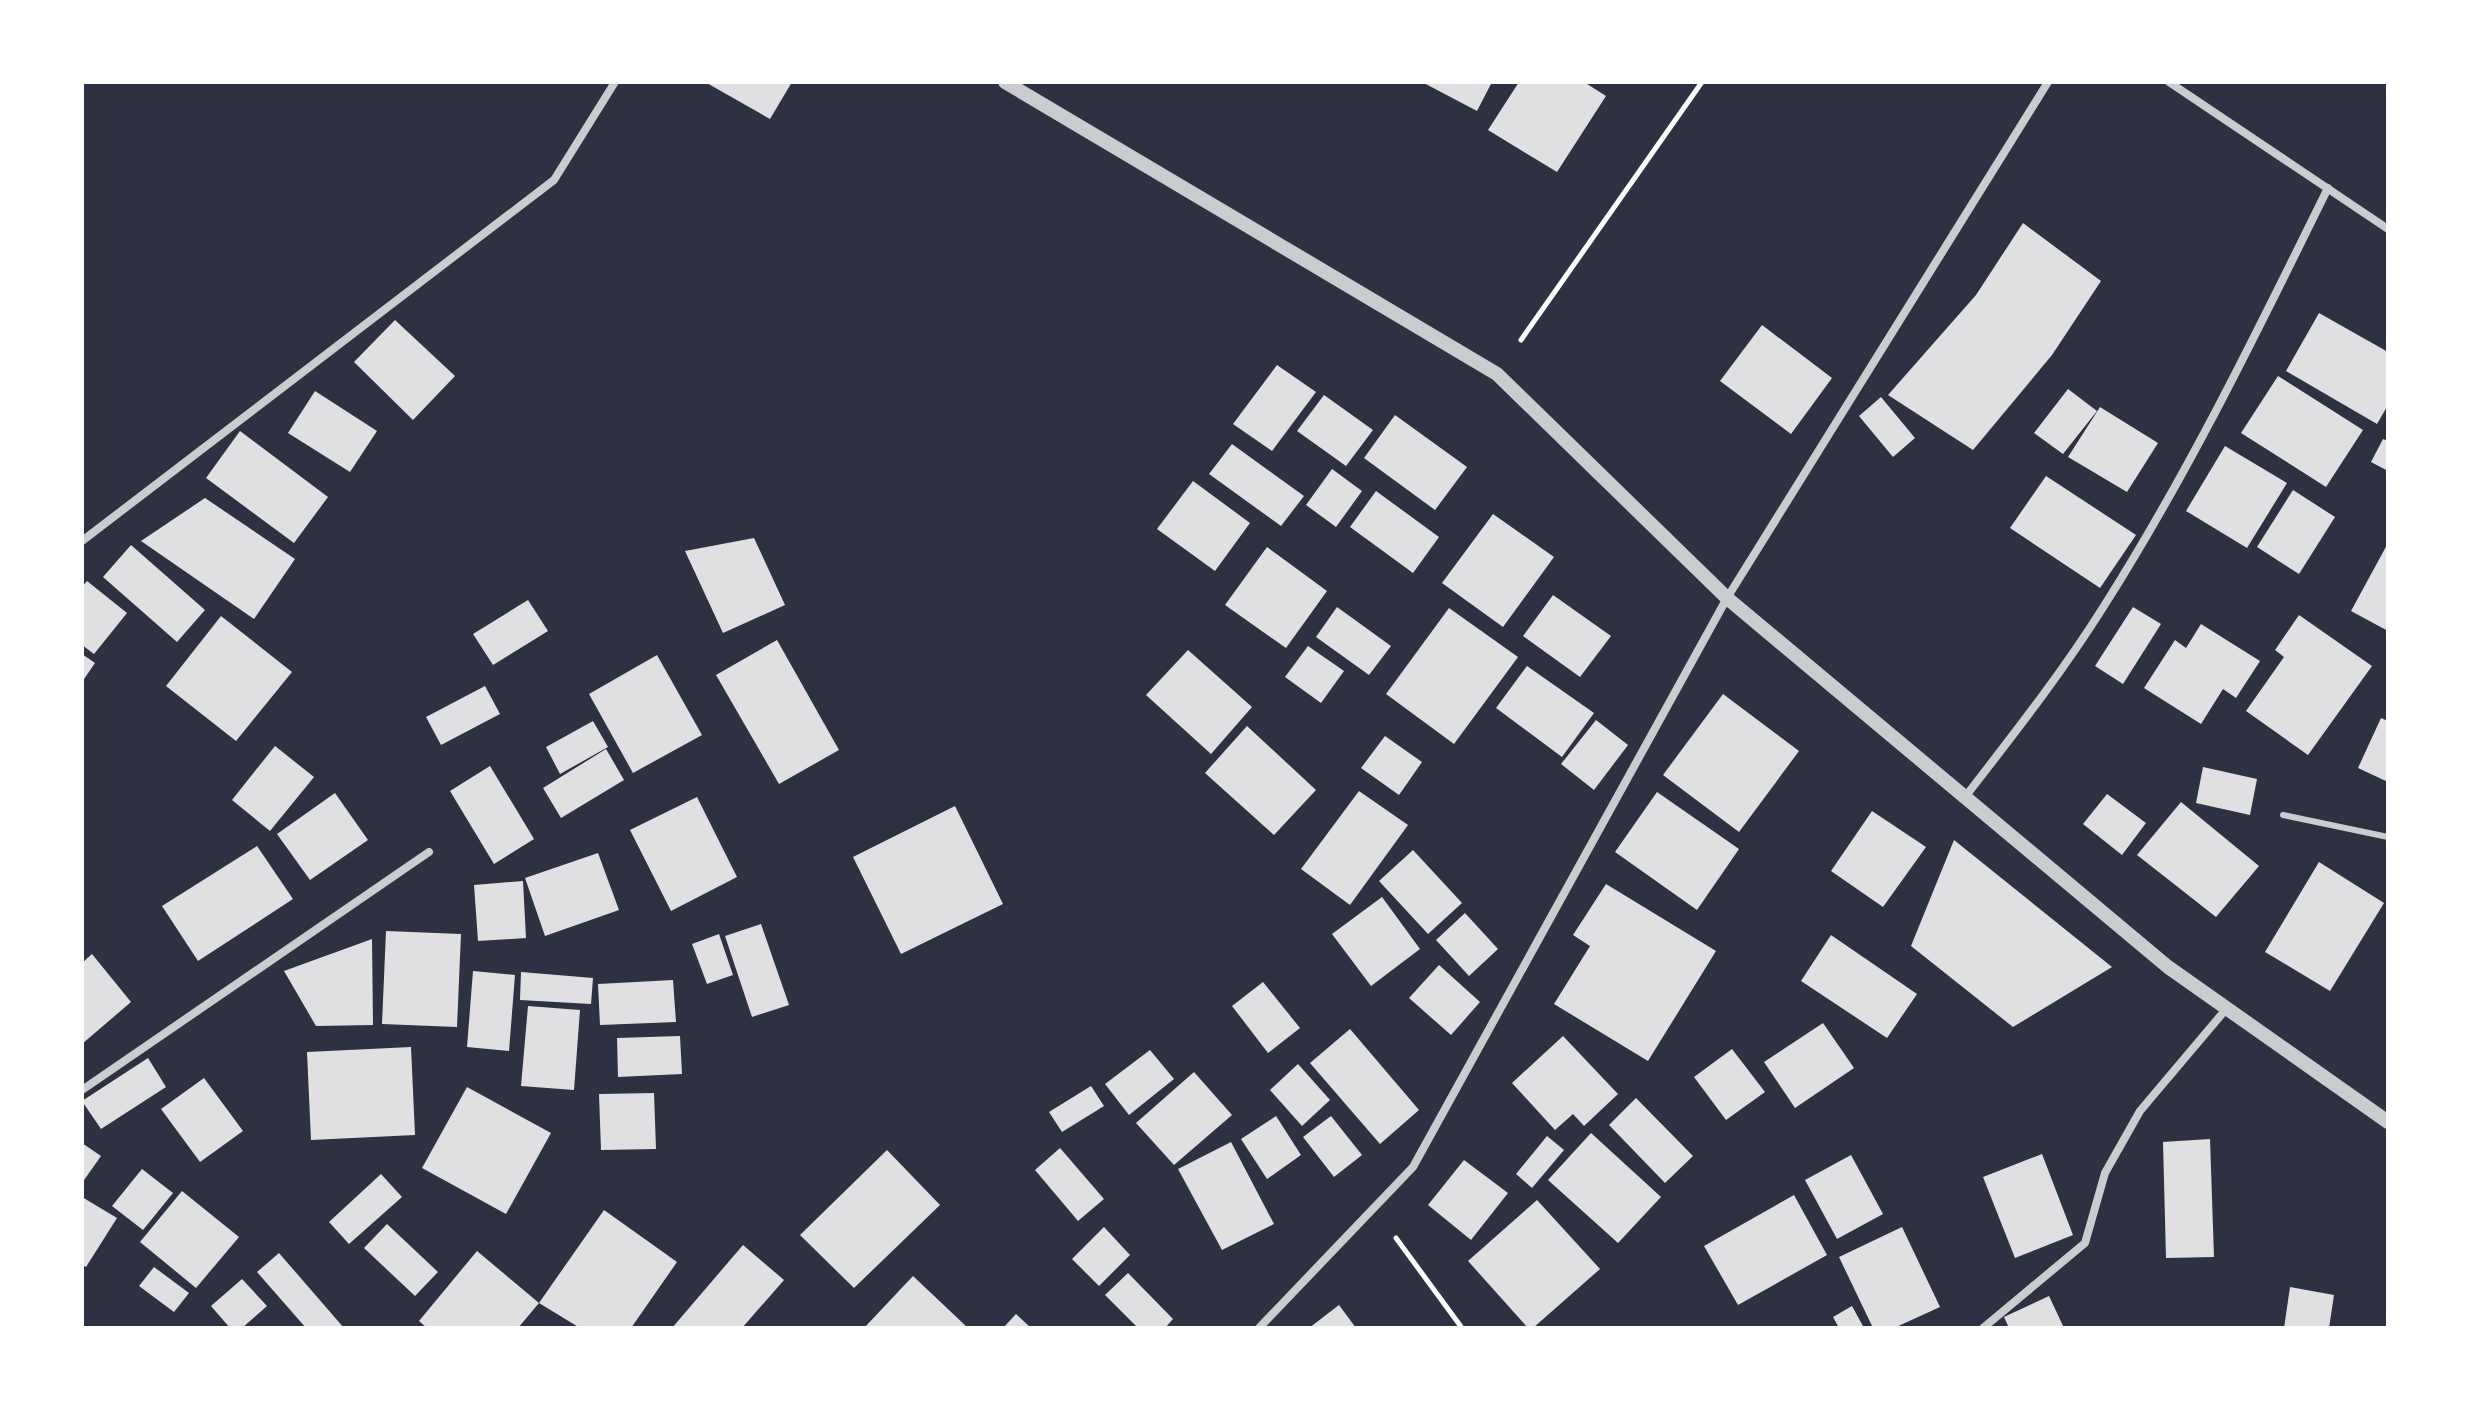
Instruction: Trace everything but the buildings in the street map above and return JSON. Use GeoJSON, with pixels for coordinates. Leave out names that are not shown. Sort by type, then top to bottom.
{"type":"FeatureCollection","features":[{"type":"Feature","properties":{"kind":"street"},"geometry":{"type":"LineString","coordinates":[[82,541],[554,180],[613,84],[599,82]]}},
{"type":"Feature","properties":{"kind":"street"},"geometry":{"type":"LineString","coordinates":[[1005,82],[1497,374],[1727,598],[2168,967],[2388,1122]]}},
{"type":"Feature","properties":{"kind":"street"},"geometry":{"type":"LineString","coordinates":[[1259,1328],[1413,1167],[1727,598],[2048,82]]}},
{"type":"Feature","properties":{"kind":"street"},"geometry":{"type":"LineString","coordinates":[[2169,82],[2388,229]]}},
{"type":"Feature","properties":{"kind":"street"},"geometry":{"type":"LineString","coordinates":[[1965,797],[2037,705],[2103,608],[2153,526],[2265,316],[2328,188]]}},
{"type":"Feature","properties":{"kind":"street"},"geometry":{"type":"LineString","coordinates":[[82,1090],[429,852]]}},
{"type":"Feature","properties":{"kind":"street"},"geometry":{"type":"LineString","coordinates":[[1983,1328],[2085,1243],[2105,1173],[2140,1111],[2227,1008]]}},
{"type":"Feature","properties":{"kind":"lane"},"geometry":{"type":"LineString","coordinates":[[2283,815],[2388,837]]}},
{"type":"Feature","properties":{"kind":"path"},"geometry":{"type":"LineString","coordinates":[[1497,374],[1702,82]]}},
{"type":"Feature","properties":{"kind":"path"},"geometry":{"type":"LineString","coordinates":[[1374,1208],[1462,1328]]}}]}
